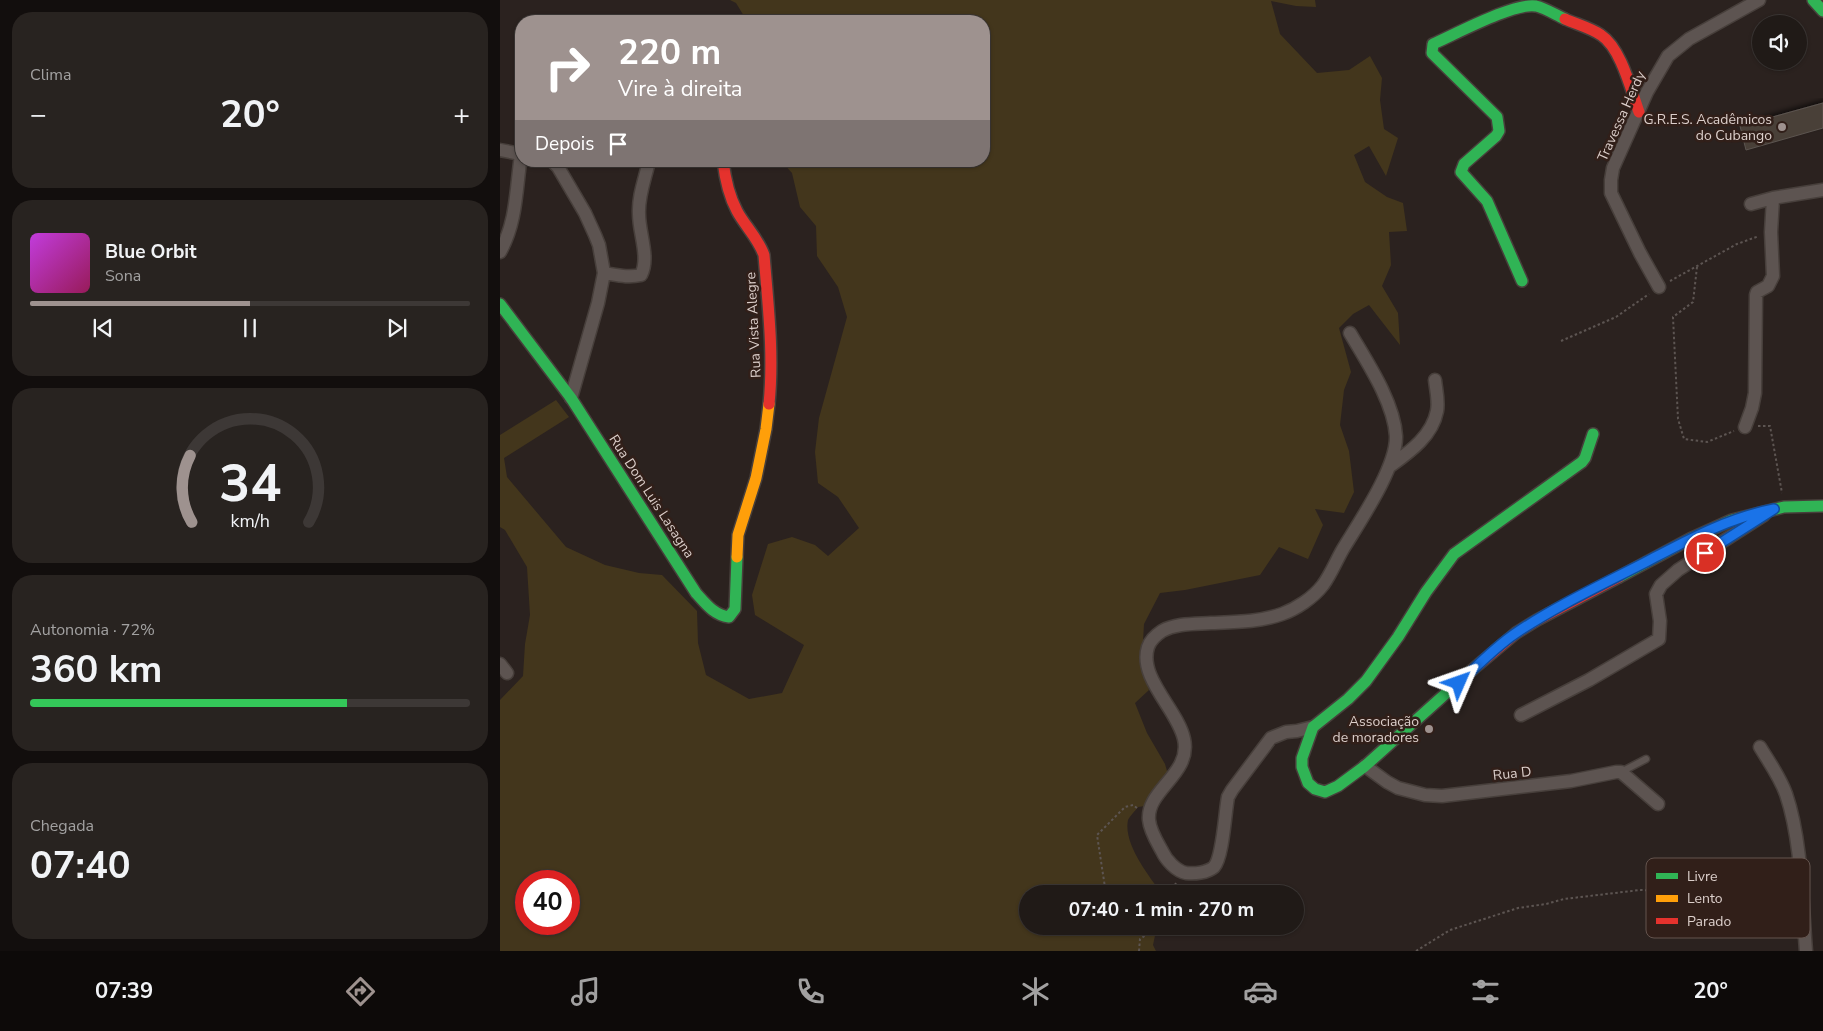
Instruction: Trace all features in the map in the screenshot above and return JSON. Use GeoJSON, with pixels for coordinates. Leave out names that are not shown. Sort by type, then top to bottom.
{"type":"FeatureCollection","features":[{"type":"Feature","properties":{"kind":"street","name":"Travessa Herdy"},"geometry":{"type":"LineString","coordinates":[[1659,287],[1640,254],[1611,193],[1613,168],[1647,92],[1668,56],[1689,39],[1759,0]]}},
{"type":"Feature","properties":{"kind":"street"},"geometry":{"type":"LineString","coordinates":[[1812,0],[1823,11]]}},
{"type":"Feature","properties":{"kind":"street"},"geometry":{"type":"LineString","coordinates":[[1522,281],[1488,203],[1481,192],[1461,172],[1464,164],[1496,136],[1499,131],[1497,117],[1432,53],[1433,44],[1515,9],[1529,5],[1536,6],[1602,35],[1607,40],[1618,55],[1639,112]]}},
{"type":"Feature","properties":{"kind":"street"},"geometry":{"type":"LineString","coordinates":[[500,150],[515,153]]}},
{"type":"Feature","properties":{"kind":"street"},"geometry":{"type":"LineString","coordinates":[[500,252],[510,233],[513,221],[519,167]]}},
{"type":"Feature","properties":{"kind":"street"},"geometry":{"type":"LineString","coordinates":[[558,167],[584,213],[599,245],[604,272],[598,303],[571,398]]}},
{"type":"Feature","properties":{"kind":"street"},"geometry":{"type":"LineString","coordinates":[[604,272],[627,277],[641,275],[644,269],[639,205],[648,167]]}},
{"type":"Feature","properties":{"kind":"street","name":"Rua Vista Alegre"},"geometry":{"type":"LineString","coordinates":[[710,608],[716,614],[723,617],[729,617],[735,609],[738,535],[756,478],[766,429],[771,381],[771,344],[764,255],[758,239],[734,204],[730,195],[724,167]]}},
{"type":"Feature","properties":{"kind":"street"},"geometry":{"type":"LineString","coordinates":[[1751,204],[1773,198],[1823,190]]}},
{"type":"Feature","properties":{"kind":"street"},"geometry":{"type":"LineString","coordinates":[[1745,427],[1755,393],[1756,295],[1757,292],[1767,288],[1773,276],[1771,232],[1773,198]]}},
{"type":"Feature","properties":{"kind":"street"},"geometry":{"type":"LineString","coordinates":[[500,304],[571,398]]}},
{"type":"Feature","properties":{"kind":"street"},"geometry":{"type":"LineString","coordinates":[[1350,333],[1380,386],[1394,420],[1396,438],[1389,467],[1322,586],[1304,602],[1282,614],[1261,619],[1187,624],[1164,630],[1149,645],[1147,653],[1149,671],[1181,726],[1186,747],[1185,754],[1176,773],[1158,796],[1150,811],[1149,820],[1152,833],[1164,855],[1171,864],[1182,872],[1204,872],[1214,866],[1220,851],[1228,797],[1271,738],[1278,734],[1313,726],[1348,699],[1366,681],[1454,554],[1504,520],[1582,462],[1593,434]]}},
{"type":"Feature","properties":{"kind":"street"},"geometry":{"type":"LineString","coordinates":[[1389,467],[1416,447],[1430,428],[1437,411],[1435,380]]}},
{"type":"Feature","properties":{"kind":"street","name":"Rua Dom Luis Lasagna"},"geometry":{"type":"LineString","coordinates":[[571,398],[696,594],[710,608]]}},
{"type":"Feature","properties":{"kind":"street"},"geometry":{"type":"LineString","coordinates":[[1313,726],[1302,758],[1304,775],[1308,783],[1315,789],[1325,792],[1331,791],[1365,766],[1490,654],[1528,626],[1690,539],[1732,520],[1779,508],[1823,506]]}},
{"type":"Feature","properties":{"kind":"street"},"geometry":{"type":"LineString","coordinates":[[1522,715],[1589,680],[1659,639],[1660,621],[1656,594],[1661,585],[1678,570],[1779,508]]}},
{"type":"Feature","properties":{"kind":"street"},"geometry":{"type":"LineString","coordinates":[[1760,747],[1785,792],[1794,828],[1798,858]]}},
{"type":"Feature","properties":{"kind":"street","name":"Rua D"},"geometry":{"type":"LineString","coordinates":[[1365,766],[1398,788],[1425,795],[1442,796],[1523,788],[1621,772]]}},
{"type":"Feature","properties":{"kind":"street"},"geometry":{"type":"LineString","coordinates":[[1621,772],[1658,804]]}},
{"type":"Feature","properties":{"kind":"street"},"geometry":{"type":"LineString","coordinates":[[1805,938],[1806,951]]}},
{"type":"Feature","properties":{"kind":"lane"},"geometry":{"type":"LineString","coordinates":[[1621,772],[1646,759]]}},
{"type":"Feature","properties":{"kind":"path"},"geometry":{"type":"LineString","coordinates":[[1697,267],[1693,302],[1673,317],[1678,419],[1684,439],[1707,442],[1745,427],[1770,426],[1779,508]]}},
{"type":"Feature","properties":{"kind":"path"},"geometry":{"type":"LineString","coordinates":[[1105,885],[1097,835],[1125,808],[1133,805],[1142,813],[1150,811]]}},
{"type":"Feature","properties":{"kind":"path"},"geometry":{"type":"LineString","coordinates":[[1416,951],[1450,930],[1518,908],[1564,899],[1646,890]]}},
{"type":"Feature","properties":{"kind":"path"},"geometry":{"type":"LineString","coordinates":[[1140,951],[1140,939],[1146,935]]}},
{"type":"Feature","properties":{"kind":"shaded area"},"geometry":{"type":"Polygon","coordinates":[[[730,0],[1315,0],[1316,7],[1296,6],[1271,1],[1280,34],[1317,73],[1349,70],[1370,56],[1382,78],[1380,100],[1384,129],[1398,138],[1386,176],[1369,146],[1354,155],[1365,182],[1387,197],[1403,203],[1407,231],[1389,232],[1391,265],[1382,286],[1398,313],[1400,345],[1369,305],[1353,314],[1339,328],[1351,372],[1344,390],[1340,425],[1349,451],[1354,492],[1344,513],[1315,509],[1323,525],[1308,559],[1279,547],[1260,575],[1160,593],[1144,624],[1142,659],[1149,690],[1135,703],[1147,733],[1165,764],[1169,778],[1152,805],[1138,807],[1131,815],[1128,820],[1127,829],[1129,839],[1138,859],[1156,885],[1019,885],[1019,935],[1155,935],[1153,945],[1156,951],[500,951],[500,700],[523,676],[525,644],[530,615],[527,567],[505,530],[500,527],[500,435],[556,400],[569,417],[504,458],[507,477],[566,547],[605,565],[639,573],[662,575],[697,611],[698,643],[706,675],[749,699],[782,693],[804,645],[755,615],[752,595],[768,544],[792,537],[815,545],[828,556],[859,528],[838,497],[818,483],[815,452],[819,418],[847,317],[838,287],[817,256],[816,226],[800,207],[792,173],[786,167],[990,167],[990,15],[743,15],[736,3],[730,0]]]}},
{"type":"Feature","properties":{"kind":"building","name":"G.R.E.S. Acadêmicos do Cubango"},"geometry":{"type":"Polygon","coordinates":[[[1823,103],[1823,128],[1746,150],[1740,126],[1823,103]]]}},
{"type":"Feature","properties":{"kind":"traffic: fast"},"geometry":{"type":"LineString","coordinates":[[1813,0],[1823,11]]}},
{"type":"Feature","properties":{"kind":"traffic: fast"},"geometry":{"type":"LineString","coordinates":[[1522,281],[1487,201],[1461,172],[1464,164],[1496,136],[1499,131],[1497,117],[1432,53],[1433,44],[1500,14],[1526,6],[1536,6],[1565,19]]}},
{"type":"Feature","properties":{"kind":"traffic: fast"},"geometry":{"type":"LineString","coordinates":[[500,304],[571,398],[696,593],[719,614],[729,617],[735,609],[737,557]]}},
{"type":"Feature","properties":{"kind":"traffic: fast"},"geometry":{"type":"LineString","coordinates":[[1472,670],[1365,766],[1338,786],[1325,792],[1315,789],[1308,783],[1302,767],[1302,758],[1313,727],[1348,699],[1366,681],[1454,554],[1582,462],[1593,434]]}},
{"type":"Feature","properties":{"kind":"traffic: fast"},"geometry":{"type":"LineString","coordinates":[[1619,577],[1690,539],[1732,520],[1784,507],[1823,506]]}},
{"type":"Feature","properties":{"kind":"traffic: slow"},"geometry":{"type":"LineString","coordinates":[[737,557],[738,535],[756,478],[769,404]]}},
{"type":"Feature","properties":{"kind":"traffic: jam"},"geometry":{"type":"LineString","coordinates":[[1565,19],[1593,30],[1608,41],[1620,59],[1639,112]]}},
{"type":"Feature","properties":{"kind":"traffic: jam"},"geometry":{"type":"LineString","coordinates":[[724,167],[734,205],[764,255],[771,348],[769,404]]}},
{"type":"Feature","properties":{"kind":"traffic: jam"},"geometry":{"type":"LineString","coordinates":[[1472,670],[1516,633],[1619,577]]}},
{"type":"Feature","properties":{"kind":"place","name":"G.R.E.S. Acadêmicos do Cubango"},"geometry":{"type":"Point","coordinates":[1782,127]}},
{"type":"Feature","properties":{"kind":"place","name":"Associação de moradores"},"geometry":{"type":"Point","coordinates":[1429,729]}},
{"type":"Feature","properties":{"kind":"route"},"geometry":{"type":"LineString","coordinates":[[1459,683],[1503,643],[1537,620],[1614,578],[1713,528],[1732,520],[1774,509],[1705,553]]}}]}
